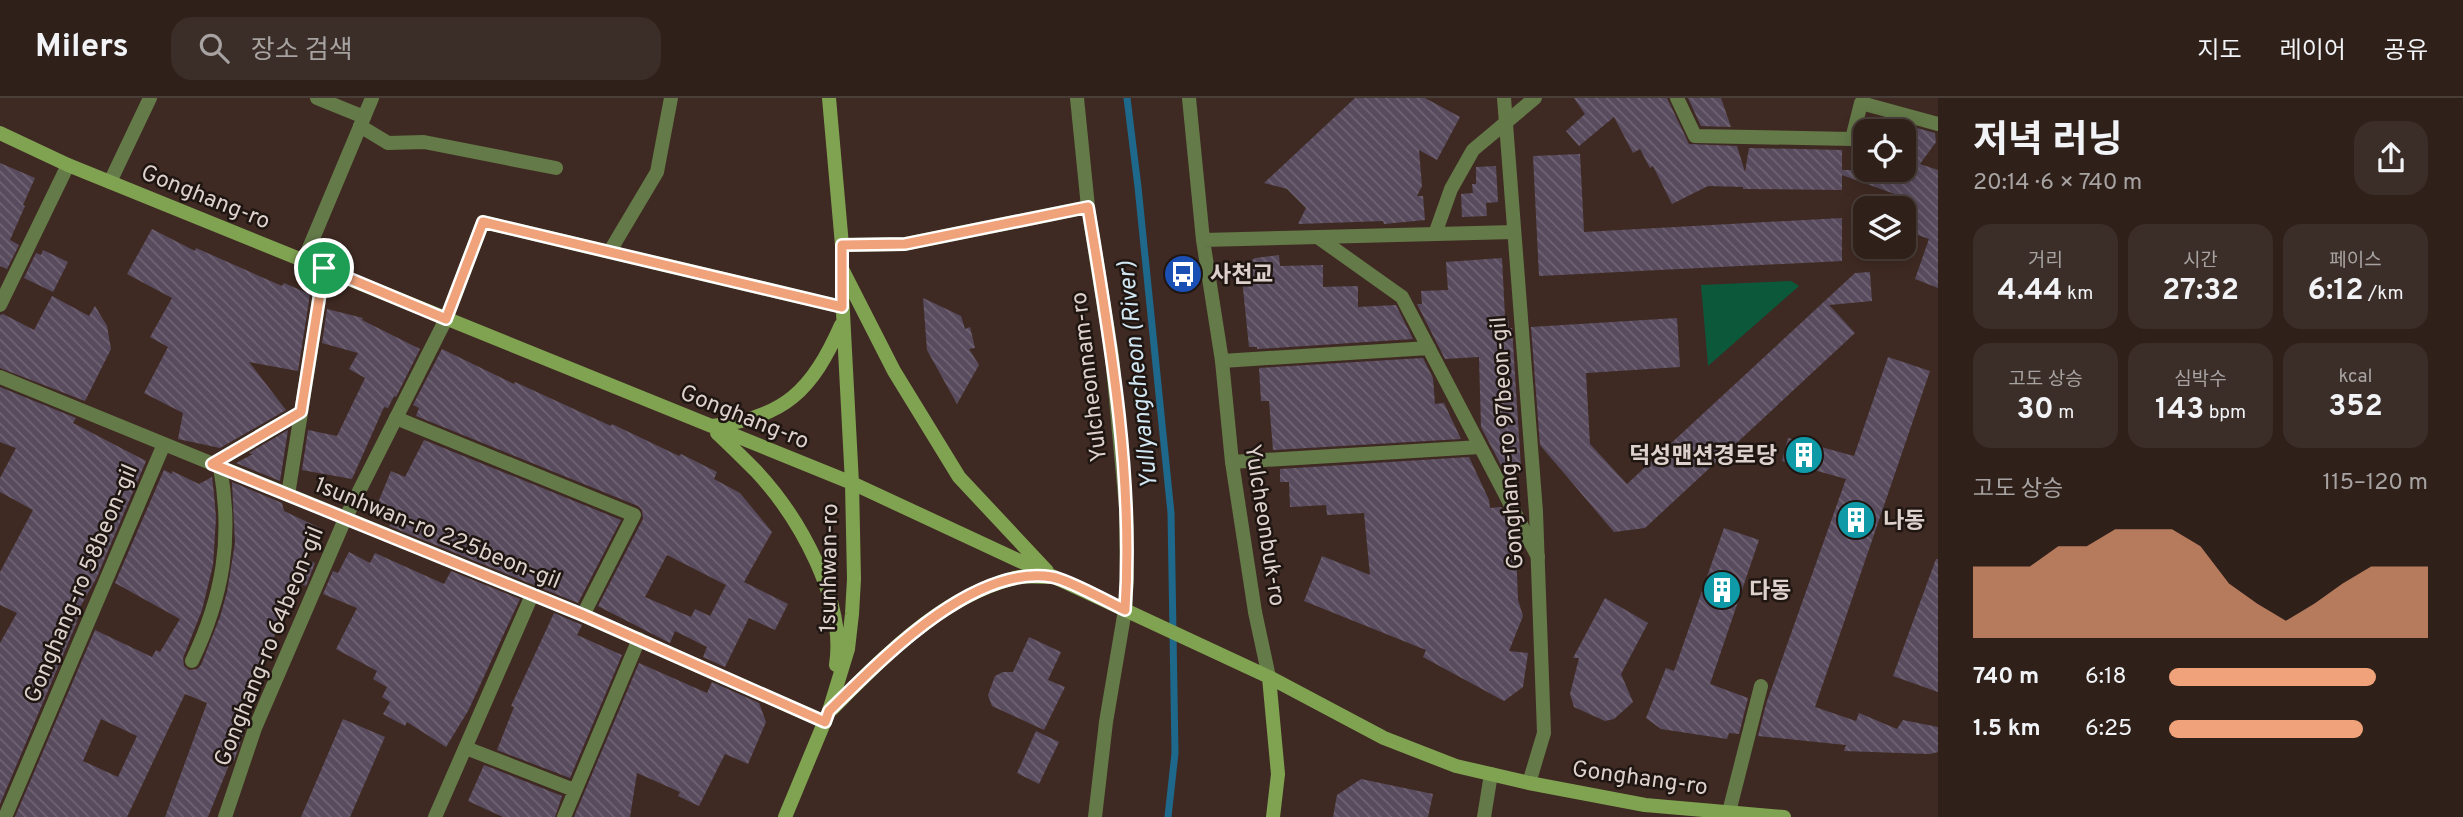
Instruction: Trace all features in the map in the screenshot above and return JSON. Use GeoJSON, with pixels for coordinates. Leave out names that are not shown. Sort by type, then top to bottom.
{"type":"FeatureCollection","features":[{"type":"Feature","properties":{"kind":"main road","name":"1sunhwan-ro"},"geometry":{"type":"LineString","coordinates":[[785,817],[827,717],[848,649],[852,614],[852,483],[842,245],[829,98]]}},
{"type":"Feature","properties":{"kind":"main road","name":"Gonghang-ro"},"geometry":{"type":"LineString","coordinates":[[0,133],[68,165],[852,483],[1269,677],[1384,738],[1456,766],[1645,805],[1784,817]]}},
{"type":"Feature","properties":{"kind":"main road"},"geometry":{"type":"LineString","coordinates":[[842,269],[894,371],[959,477],[1053,577]]}},
{"type":"Feature","properties":{"kind":"main road"},"geometry":{"type":"LineString","coordinates":[[710,426],[743,422],[763,415],[808,384],[820,369],[843,314]]}},
{"type":"Feature","properties":{"kind":"main road"},"geometry":{"type":"LineString","coordinates":[[710,426],[757,472],[777,498],[816,561],[835,618],[839,649],[827,717]]}},
{"type":"Feature","properties":{"kind":"main road"},"geometry":{"type":"LineString","coordinates":[[827,717],[884,657],[961,600],[988,586],[1014,578],[1053,577]]}},
{"type":"Feature","properties":{"kind":"main road","name":"Yulcheonbuk-ro"},"geometry":{"type":"LineString","coordinates":[[1269,677],[1278,774],[1273,817]]}},
{"type":"Feature","properties":{"kind":"street","name":"Gonghang-ro"},"geometry":{"type":"LineString","coordinates":[[110,182],[150,98]]}},
{"type":"Feature","properties":{"kind":"street"},"geometry":{"type":"LineString","coordinates":[[317,98],[362,122],[388,143],[424,142],[556,168]]}},
{"type":"Feature","properties":{"kind":"street"},"geometry":{"type":"LineString","coordinates":[[304,260],[372,98]]}},
{"type":"Feature","properties":{"kind":"street"},"geometry":{"type":"LineString","coordinates":[[610,251],[657,172],[671,98]]}},
{"type":"Feature","properties":{"kind":"street","name":"Yulcheonnam-ro"},"geometry":{"type":"LineString","coordinates":[[1077,98],[1088,207],[1112,356],[1126,509],[1125,610],[1105,722],[1095,817]]}},
{"type":"Feature","properties":{"kind":"street","name":"Yulcheonbuk-ro"},"geometry":{"type":"LineString","coordinates":[[1189,98],[1203,240],[1222,361],[1232,461],[1255,612],[1269,677]]}},
{"type":"Feature","properties":{"kind":"street","name":"Gonghang-ro 97beon-gil"},"geometry":{"type":"LineString","coordinates":[[1504,98],[1538,557],[1545,733],[1529,783]]}},
{"type":"Feature","properties":{"kind":"street"},"geometry":{"type":"LineString","coordinates":[[1435,234],[1451,189],[1473,150],[1535,98]]}},
{"type":"Feature","properties":{"kind":"street"},"geometry":{"type":"LineString","coordinates":[[1677,98],[1695,136],[1852,139],[1861,103],[1938,124]]}},
{"type":"Feature","properties":{"kind":"street"},"geometry":{"type":"LineString","coordinates":[[0,305],[68,165]]}},
{"type":"Feature","properties":{"kind":"street"},"geometry":{"type":"LineString","coordinates":[[842,245],[905,244],[1088,207]]}},
{"type":"Feature","properties":{"kind":"street"},"geometry":{"type":"LineString","coordinates":[[446,319],[483,222],[610,251],[843,314]]}},
{"type":"Feature","properties":{"kind":"street"},"geometry":{"type":"LineString","coordinates":[[1203,240],[1514,232]]}},
{"type":"Feature","properties":{"kind":"street"},"geometry":{"type":"LineString","coordinates":[[1318,238],[1402,297],[1538,557]]}},
{"type":"Feature","properties":{"kind":"street"},"geometry":{"type":"LineString","coordinates":[[288,495],[324,268]]}},
{"type":"Feature","properties":{"kind":"street","name":"Gonghang-ro 64beon-gil"},"geometry":{"type":"LineString","coordinates":[[225,817],[256,728],[345,519],[446,319]]}},
{"type":"Feature","properties":{"kind":"street"},"geometry":{"type":"LineString","coordinates":[[1222,361],[1429,348]]}},
{"type":"Feature","properties":{"kind":"street","name":"1sunhwan-ro 225beon-gil"},"geometry":{"type":"LineString","coordinates":[[0,377],[827,717]]}},
{"type":"Feature","properties":{"kind":"street"},"geometry":{"type":"LineString","coordinates":[[192,661],[204,636],[218,594],[226,545],[226,500],[216,465],[301,412]]}},
{"type":"Feature","properties":{"kind":"street"},"geometry":{"type":"LineString","coordinates":[[396,418],[634,515],[583,615]]}},
{"type":"Feature","properties":{"kind":"street","name":"Gonghang-ro 58beon-gil"},"geometry":{"type":"LineString","coordinates":[[5,817],[164,444]]}},
{"type":"Feature","properties":{"kind":"street"},"geometry":{"type":"LineString","coordinates":[[1232,461],[1480,447]]}},
{"type":"Feature","properties":{"kind":"street"},"geometry":{"type":"LineString","coordinates":[[435,817],[532,595]]}},
{"type":"Feature","properties":{"kind":"street"},"geometry":{"type":"LineString","coordinates":[[564,817],[639,639]]}},
{"type":"Feature","properties":{"kind":"street"},"geometry":{"type":"LineString","coordinates":[[1728,812],[1761,686]]}},
{"type":"Feature","properties":{"kind":"street"},"geometry":{"type":"LineString","coordinates":[[466,748],[574,790]]}},
{"type":"Feature","properties":{"kind":"street"},"geometry":{"type":"LineString","coordinates":[[1484,817],[1490,775]]}},
{"type":"Feature","properties":{"kind":"green space"},"geometry":{"type":"Polygon","coordinates":[[[1791,281],[1799,286],[1708,366],[1701,285],[1791,281]]]}},
{"type":"Feature","properties":{"kind":"building"},"geometry":{"type":"Polygon","coordinates":[[[1355,98],[1425,98],[1460,117],[1437,160],[1419,150],[1422,186],[1417,196],[1423,196],[1425,220],[1384,224],[1383,221],[1298,224],[1306,208],[1287,189],[1264,183],[1355,98]]]}},
{"type":"Feature","properties":{"kind":"building"},"geometry":{"type":"Polygon","coordinates":[[[1574,98],[1667,98],[1689,144],[1737,146],[1745,172],[1749,148],[1842,150],[1842,170],[1853,170],[1853,179],[1842,175],[1842,190],[1708,186],[1672,204],[1653,166],[1650,168],[1640,149],[1633,153],[1614,117],[1579,146],[1566,131],[1585,114],[1574,98]]]}},
{"type":"Feature","properties":{"kind":"building"},"geometry":{"type":"Polygon","coordinates":[[[1688,98],[1721,98],[1731,127],[1701,126],[1688,98]]]}},
{"type":"Feature","properties":{"kind":"building"},"geometry":{"type":"Polygon","coordinates":[[[1916,128],[1935,133],[1936,142],[1920,164],[1938,170],[1938,288],[1915,279],[1929,239],[1916,234],[1916,196],[1900,196],[1861,182],[1916,182],[1916,128]]]}},
{"type":"Feature","properties":{"kind":"building"},"geometry":{"type":"Polygon","coordinates":[[[1580,154],[1584,232],[1842,218],[1842,261],[1539,276],[1533,156],[1580,154]]]}},
{"type":"Feature","properties":{"kind":"building"},"geometry":{"type":"Polygon","coordinates":[[[0,163],[35,178],[10,240],[19,245],[7,269],[0,266],[0,163]]]}},
{"type":"Feature","properties":{"kind":"building"},"geometry":{"type":"Polygon","coordinates":[[[1496,166],[1498,202],[1486,203],[1487,216],[1462,217],[1461,194],[1473,193],[1476,167],[1496,166]]]}},
{"type":"Feature","properties":{"kind":"building"},"geometry":{"type":"Polygon","coordinates":[[[152,229],[195,251],[196,248],[282,286],[284,283],[310,294],[298,371],[249,362],[286,410],[220,448],[178,439],[183,413],[144,393],[168,347],[150,337],[172,298],[127,274],[152,229]]]}},
{"type":"Feature","properties":{"kind":"building"},"geometry":{"type":"Polygon","coordinates":[[[43,250],[68,262],[53,292],[24,278],[36,253],[41,255],[43,250]]]}},
{"type":"Feature","properties":{"kind":"building"},"geometry":{"type":"Polygon","coordinates":[[[1279,255],[1280,266],[1323,265],[1323,287],[1358,286],[1358,307],[1396,305],[1413,339],[1257,349],[1249,347],[1241,269],[1255,258],[1279,255]]]}},
{"type":"Feature","properties":{"kind":"building"},"geometry":{"type":"Polygon","coordinates":[[[1502,258],[1505,317],[1508,317],[1509,328],[1512,328],[1521,468],[1503,469],[1481,427],[1479,357],[1445,359],[1417,304],[1422,304],[1421,291],[1448,290],[1446,262],[1502,258]]]}},
{"type":"Feature","properties":{"kind":"building"},"geometry":{"type":"Polygon","coordinates":[[[1870,272],[1872,301],[1829,305],[1855,333],[1645,528],[1614,532],[1540,445],[1531,327],[1677,318],[1680,367],[1586,373],[1590,444],[1627,484],[1855,273],[1870,272]]]}},
{"type":"Feature","properties":{"kind":"building"},"geometry":{"type":"Polygon","coordinates":[[[52,296],[89,316],[95,306],[107,326],[111,349],[85,401],[0,368],[0,315],[3,314],[34,330],[52,296]]]}},
{"type":"Feature","properties":{"kind":"building"},"geometry":{"type":"Polygon","coordinates":[[[923,298],[961,316],[965,329],[970,327],[975,348],[969,349],[979,365],[957,404],[927,350],[923,298]]]}},
{"type":"Feature","properties":{"kind":"building"},"geometry":{"type":"Polygon","coordinates":[[[327,309],[363,318],[362,320],[420,349],[396,397],[394,396],[388,408],[384,407],[352,479],[302,470],[308,430],[337,436],[365,378],[349,369],[358,353],[322,343],[327,309]]]}},
{"type":"Feature","properties":{"kind":"building"},"geometry":{"type":"Polygon","coordinates":[[[442,349],[514,384],[515,382],[611,426],[612,424],[717,472],[714,479],[740,493],[772,532],[744,582],[788,604],[775,630],[749,618],[725,667],[703,657],[707,647],[675,631],[670,643],[598,606],[643,519],[642,510],[638,506],[416,416],[419,408],[413,405],[442,349]],[[667,555],[645,597],[691,617],[695,609],[710,616],[726,585],[667,555]]]}},
{"type":"Feature","properties":{"kind":"building","name":"나동"},"geometry":{"type":"Polygon","coordinates":[[[1888,357],[1930,371],[1815,707],[1856,721],[1859,713],[1897,729],[1903,720],[1938,727],[1938,752],[1844,751],[1846,745],[1758,736],[1766,704],[1846,479],[1782,461],[1788,438],[1854,456],[1888,357]]]}},
{"type":"Feature","properties":{"kind":"building"},"geometry":{"type":"Polygon","coordinates":[[[1423,358],[1433,378],[1435,404],[1444,403],[1461,439],[1273,450],[1269,401],[1261,401],[1259,368],[1423,358]]]}},
{"type":"Feature","properties":{"kind":"building"},"geometry":{"type":"Polygon","coordinates":[[[0,387],[76,418],[73,423],[146,461],[96,579],[80,607],[83,609],[0,804],[0,643],[17,613],[0,605],[0,572],[33,510],[0,492],[0,478],[16,448],[0,442],[0,387]]]}},
{"type":"Feature","properties":{"kind":"building"},"geometry":{"type":"Polygon","coordinates":[[[288,430],[280,481],[236,463],[253,454],[249,453],[288,430]]]}},
{"type":"Feature","properties":{"kind":"building"},"geometry":{"type":"Polygon","coordinates":[[[424,440],[621,520],[578,603],[389,526],[391,523],[373,515],[391,471],[405,477],[424,440]]]}},
{"type":"Feature","properties":{"kind":"building"},"geometry":{"type":"Polygon","coordinates":[[[1469,457],[1489,500],[1490,508],[1501,507],[1513,530],[1513,548],[1516,548],[1518,600],[1523,616],[1509,651],[1528,653],[1523,687],[1504,701],[1423,657],[1426,650],[1304,601],[1322,556],[1370,575],[1364,513],[1327,515],[1326,505],[1290,507],[1289,482],[1280,482],[1280,469],[1469,457]]]}},
{"type":"Feature","properties":{"kind":"building"},"geometry":{"type":"Polygon","coordinates":[[[164,470],[199,484],[212,477],[216,518],[213,565],[202,610],[183,658],[184,666],[189,670],[197,669],[220,617],[227,592],[235,543],[232,482],[282,503],[284,511],[320,528],[306,559],[315,563],[306,586],[301,584],[258,668],[264,671],[240,716],[248,720],[234,761],[231,760],[208,817],[165,817],[207,703],[185,694],[127,817],[15,817],[95,630],[152,657],[156,650],[160,652],[180,619],[115,583],[164,470]],[[101,719],[83,761],[118,777],[137,736],[101,719]]]}},
{"type":"Feature","properties":{"kind":"building"},"geometry":{"type":"Polygon","coordinates":[[[1724,528],[1759,540],[1710,684],[1748,698],[1739,734],[1729,733],[1727,739],[1661,729],[1646,718],[1666,668],[1674,671],[1724,528]]]}},
{"type":"Feature","properties":{"kind":"building"},"geometry":{"type":"Polygon","coordinates":[[[349,552],[370,563],[375,553],[444,584],[451,571],[520,599],[468,711],[446,747],[407,722],[405,726],[383,714],[390,702],[382,697],[387,687],[373,679],[377,671],[336,649],[357,608],[323,594],[333,571],[338,573],[349,552]]]}},
{"type":"Feature","properties":{"kind":"building"},"geometry":{"type":"Polygon","coordinates":[[[1938,559],[1938,692],[1893,676],[1938,559]]]}},
{"type":"Feature","properties":{"kind":"building"},"geometry":{"type":"Polygon","coordinates":[[[1605,598],[1648,623],[1621,674],[1633,702],[1614,719],[1605,721],[1574,707],[1570,694],[1579,658],[1573,658],[1605,598]]]}},
{"type":"Feature","properties":{"kind":"building"},"geometry":{"type":"Polygon","coordinates":[[[554,613],[582,625],[577,635],[622,655],[570,778],[497,750],[514,707],[511,706],[554,613]]]}},
{"type":"Feature","properties":{"kind":"building"},"geometry":{"type":"Polygon","coordinates":[[[1029,637],[1061,652],[1048,680],[1065,687],[1044,730],[992,706],[988,695],[995,676],[1003,672],[1013,672],[1029,637]]]}},
{"type":"Feature","properties":{"kind":"building"},"geometry":{"type":"Polygon","coordinates":[[[639,663],[707,693],[712,682],[759,703],[766,722],[748,764],[725,754],[699,806],[678,796],[680,792],[637,773],[630,817],[574,817],[639,663]]]}},
{"type":"Feature","properties":{"kind":"building"},"geometry":{"type":"Polygon","coordinates":[[[343,719],[385,737],[350,817],[301,817],[343,719]]]}},
{"type":"Feature","properties":{"kind":"building"},"geometry":{"type":"Polygon","coordinates":[[[1036,731],[1059,742],[1039,784],[1017,773],[1036,731]]]}},
{"type":"Feature","properties":{"kind":"building"},"geometry":{"type":"Polygon","coordinates":[[[484,765],[562,796],[555,817],[503,817],[468,801],[484,765]]]}},
{"type":"Feature","properties":{"kind":"building"},"geometry":{"type":"Polygon","coordinates":[[[1361,779],[1433,794],[1428,817],[1333,817],[1337,795],[1361,779]]]}},
{"type":"Feature","properties":{"kind":"waterway","name":"Yullyangcheon (River)"},"geometry":{"type":"LineString","coordinates":[[1127,98],[1171,513],[1175,753],[1168,817]]}},
{"type":"Feature","properties":{"kind":"place","name":"사천교"},"geometry":{"type":"Point","coordinates":[1183,274]}},
{"type":"Feature","properties":{"kind":"place","name":"덕성맨션경로당"},"geometry":{"type":"Point","coordinates":[1804,455]}},
{"type":"Feature","properties":{"kind":"place","name":"나동"},"geometry":{"type":"Point","coordinates":[1856,520]}},
{"type":"Feature","properties":{"kind":"place","name":"다동"},"geometry":{"type":"Point","coordinates":[1722,590]}},
{"type":"Feature","properties":{"kind":"route"},"geometry":{"type":"LineString","coordinates":[[1088,207],[1112,356],[1126,509],[1125,610],[1053,577],[1014,578],[988,586],[961,600],[884,657],[829,711],[825,722],[583,615],[212,464],[301,412],[324,268],[446,319],[483,222],[842,307],[842,245],[905,244],[1088,207]]}}]}
